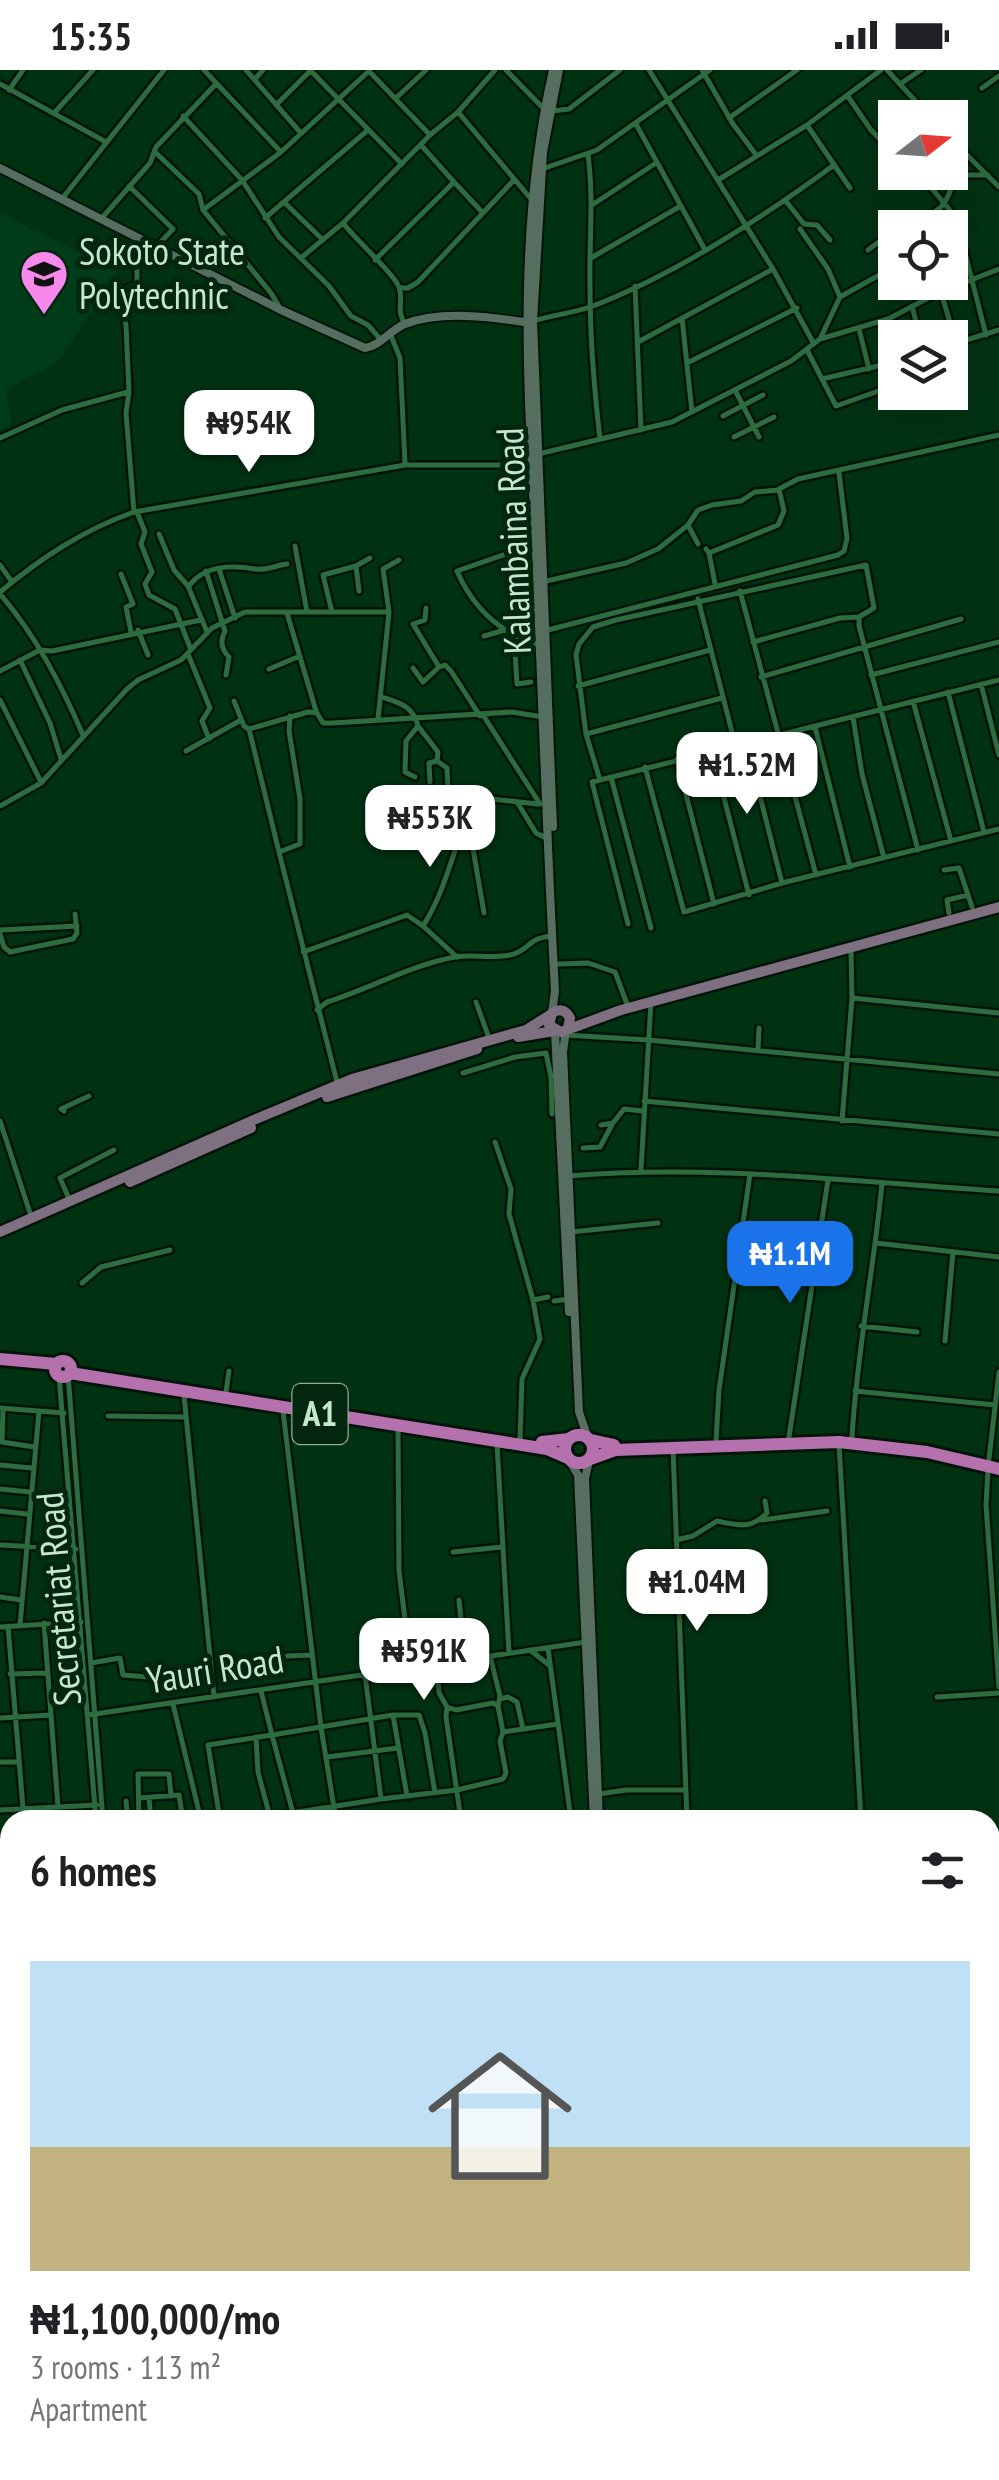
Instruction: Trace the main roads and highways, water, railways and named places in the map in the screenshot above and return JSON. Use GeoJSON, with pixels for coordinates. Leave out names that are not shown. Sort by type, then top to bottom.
{"type":"FeatureCollection","features":[{"type":"Feature","properties":{"kind":"highway","name":"A1"},"geometry":{"type":"LineString","coordinates":[[0,1362],[226,1392],[520,1439],[552,1443],[570,1439]]}},
{"type":"Feature","properties":{"kind":"highway","name":"A1"},"geometry":{"type":"LineString","coordinates":[[63,1371],[547,1449],[569,1459]]}},
{"type":"Feature","properties":{"kind":"highway"},"geometry":{"type":"LineString","coordinates":[[846,1439],[606,1451],[580,1464],[569,1459],[565,1446],[579,1435],[612,1445],[789,1437],[846,1439],[994,1464]]}},
{"type":"Feature","properties":{"kind":"highway"},"geometry":{"type":"LineString","coordinates":[[589,1439],[594,1450],[590,1459]]}},
{"type":"Feature","properties":{"kind":"main road","name":"Kalambaina Road"},"geometry":{"type":"LineString","coordinates":[[556,70],[531,198],[527,256],[558,1013]]}},
{"type":"Feature","properties":{"kind":"main road","name":"Kalambaina Road"},"geometry":{"type":"LineString","coordinates":[[548,110],[531,322],[532,465],[543,805],[558,1013]]}},
{"type":"Feature","properties":{"kind":"main road"},"geometry":{"type":"LineString","coordinates":[[0,168],[281,310],[365,348],[373,347],[405,324],[462,317],[531,322]]}},
{"type":"Feature","properties":{"kind":"main road"},"geometry":{"type":"LineString","coordinates":[[0,1235],[338,1085],[526,1030],[558,1013],[580,1016],[627,1004],[949,913],[970,901],[999,904]]}},
{"type":"Feature","properties":{"kind":"main road"},"geometry":{"type":"LineString","coordinates":[[0,1235],[355,1086],[518,1038],[562,1031],[999,904]]}},
{"type":"Feature","properties":{"kind":"main road"},"geometry":{"type":"LineString","coordinates":[[558,1013],[549,1026],[562,1031]]}},
{"type":"Feature","properties":{"kind":"main road"},"geometry":{"type":"LineString","coordinates":[[558,1013],[570,1018],[562,1031],[554,1076],[576,1420],[570,1439]]}},
{"type":"Feature","properties":{"kind":"main road"},"geometry":{"type":"LineString","coordinates":[[562,1031],[579,1412],[589,1439]]}},
{"type":"Feature","properties":{"kind":"main road"},"geometry":{"type":"LineString","coordinates":[[569,1459],[578,1474],[595,1810]]}},
{"type":"Feature","properties":{"kind":"main road"},"geometry":{"type":"LineString","coordinates":[[590,1459],[585,1479],[597,1810]]}},
{"type":"Feature","properties":{"kind":"place","name":"Sokoto State Polytechnic"},"geometry":{"type":"Point","coordinates":[44,316]}}]}
